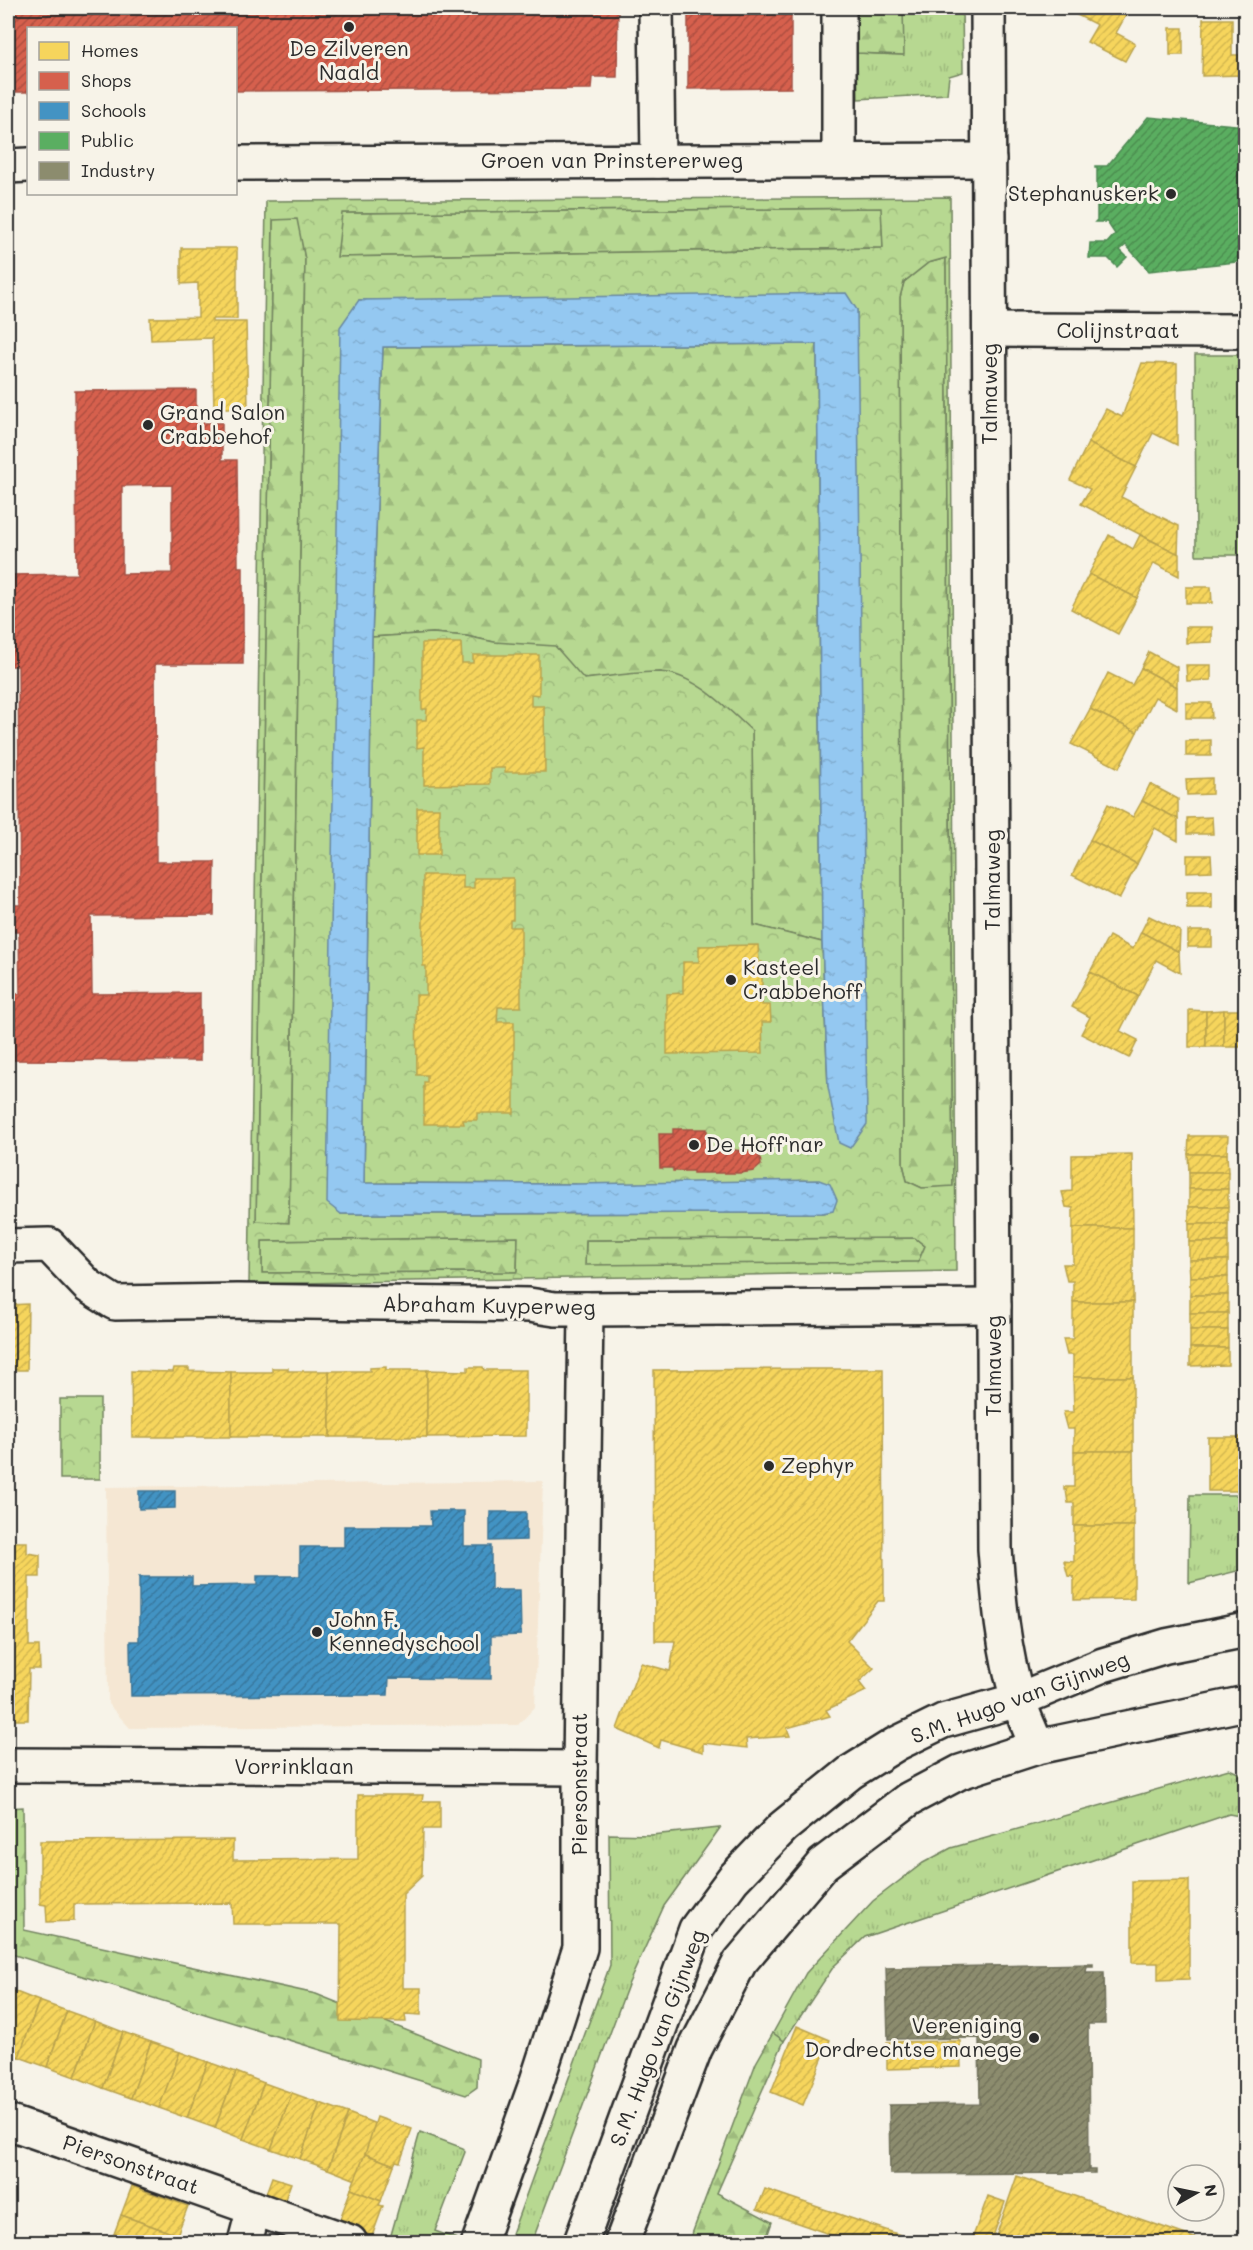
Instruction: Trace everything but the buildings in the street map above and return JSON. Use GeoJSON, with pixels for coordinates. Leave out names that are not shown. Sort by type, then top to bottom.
{"type":"FeatureCollection","features":[{"type":"Feature","properties":{"kind":"street"},"geometry":{"type":"LineString","coordinates":[[656,8],[658,161]]}},
{"type":"Feature","properties":{"kind":"street"},"geometry":{"type":"LineString","coordinates":[[839,8],[839,160]]}},
{"type":"Feature","properties":{"kind":"street","name":"Talmaweg"},"geometry":{"type":"LineString","coordinates":[[988,8],[995,1549],[1000,1615],[1018,1700],[1037,1747]]}},
{"type":"Feature","properties":{"kind":"street","name":"Groen van Prinstererweg"},"geometry":{"type":"LineString","coordinates":[[237,163],[989,160]]}},
{"type":"Feature","properties":{"kind":"street"},"geometry":{"type":"LineString","coordinates":[[8,166],[27,165]]}},
{"type":"Feature","properties":{"kind":"street","name":"Colijnstraat"},"geometry":{"type":"LineString","coordinates":[[990,330],[1245,331]]}},
{"type":"Feature","properties":{"kind":"street","name":"Abraham Kuyperweg"},"geometry":{"type":"LineString","coordinates":[[8,1246],[49,1245],[88,1286],[115,1303],[529,1305],[555,1309],[993,1306]]}},
{"type":"Feature","properties":{"kind":"street","name":"Piersonstraat"},"geometry":{"type":"LineString","coordinates":[[479,2242],[537,2081],[580,1948],[586,1309]]}},
{"type":"Feature","properties":{"kind":"street","name":"S.M. Hugo van Gijnweg"},"geometry":{"type":"LineString","coordinates":[[581,2242],[696,1929],[733,1879],[783,1827],[851,1772],[896,1744],[943,1721],[1018,1700],[1103,1665],[1166,1646],[1245,1630]]}},
{"type":"Feature","properties":{"kind":"street","name":"S.M. Hugo van Gijnweg"},"geometry":{"type":"LineString","coordinates":[[622,2242],[695,2049],[740,1962],[823,1864],[909,1799],[960,1772],[1037,1747],[1245,1703]]}},
{"type":"Feature","properties":{"kind":"street","name":"Vorrinklaan"},"geometry":{"type":"LineString","coordinates":[[8,1765],[580,1768]]}},
{"type":"Feature","properties":{"kind":"street","name":"Piersonstraat"},"geometry":{"type":"LineString","coordinates":[[8,2122],[350,2242]]}},
{"type":"Feature","properties":{"kind":"street"},"geometry":{"type":"LineString","coordinates":[[245,2242],[254,2208]]}},
{"type":"Feature","properties":{"kind":"shaded area"},"geometry":{"type":"Polygon","coordinates":[[[543,1481],[535,1707],[518,1725],[130,1728],[108,1704],[106,1487],[543,1481]]]}},
{"type":"Feature","properties":{"kind":"green space"},"geometry":{"type":"Polygon","coordinates":[[[857,8],[903,8],[904,55],[857,53],[857,8]]]}},
{"type":"Feature","properties":{"kind":"green space"},"geometry":{"type":"Polygon","coordinates":[[[903,8],[962,8],[963,72],[949,76],[947,94],[858,99],[857,53],[903,55],[903,8]]]}},
{"type":"Feature","properties":{"kind":"green space"},"geometry":{"type":"Polygon","coordinates":[[[950,197],[956,1271],[249,1284],[266,201],[950,197]],[[881,208],[342,213],[337,257],[883,248],[881,208]],[[297,219],[273,220],[256,1221],[289,1223],[305,259],[297,219]],[[946,258],[928,263],[904,282],[900,297],[903,1164],[907,1181],[922,1188],[953,1186],[946,258]],[[359,300],[341,1214],[822,1213],[833,1211],[574,1184],[364,1183],[372,637],[433,633],[466,636],[494,642],[555,646],[584,679],[650,672],[672,674],[697,685],[710,694],[752,731],[754,925],[822,942],[828,1087],[857,310],[359,300]],[[518,1237],[262,1241],[262,1273],[517,1272],[518,1237]],[[915,1238],[586,1240],[585,1265],[918,1262],[925,1246],[915,1238]]]}},
{"type":"Feature","properties":{"kind":"green space"},"geometry":{"type":"Polygon","coordinates":[[[882,208],[883,248],[337,257],[341,213],[882,208]]]}},
{"type":"Feature","properties":{"kind":"green space"},"geometry":{"type":"Polygon","coordinates":[[[273,219],[298,219],[305,259],[289,1223],[256,1222],[273,219]]]}},
{"type":"Feature","properties":{"kind":"green space"},"geometry":{"type":"Polygon","coordinates":[[[946,258],[953,1187],[922,1188],[907,1181],[903,1164],[900,297],[904,282],[928,263],[946,258]]]}},
{"type":"Feature","properties":{"kind":"green space"},"geometry":{"type":"Polygon","coordinates":[[[817,344],[822,942],[754,925],[752,732],[661,672],[584,679],[494,642],[466,636],[433,633],[372,637],[383,347],[817,344]]]}},
{"type":"Feature","properties":{"kind":"green space"},"geometry":{"type":"Polygon","coordinates":[[[1195,355],[1245,355],[1245,555],[1196,555],[1195,355]]]}},
{"type":"Feature","properties":{"kind":"green space"},"geometry":{"type":"Polygon","coordinates":[[[518,1237],[517,1272],[262,1273],[262,1241],[518,1237]]]}},
{"type":"Feature","properties":{"kind":"green space"},"geometry":{"type":"Polygon","coordinates":[[[915,1238],[925,1246],[918,1262],[585,1266],[586,1240],[915,1238]]]}},
{"type":"Feature","properties":{"kind":"green space"},"geometry":{"type":"Polygon","coordinates":[[[60,1399],[100,1399],[100,1479],[60,1479],[60,1399]]]}},
{"type":"Feature","properties":{"kind":"green space"},"geometry":{"type":"Polygon","coordinates":[[[1190,1495],[1245,1495],[1245,1569],[1189,1583],[1190,1495]]]}},
{"type":"Feature","properties":{"kind":"green space"},"geometry":{"type":"Polygon","coordinates":[[[1229,1769],[1245,1776],[1245,1817],[1229,1814],[865,1937],[834,1966],[784,2041],[773,2033],[806,1973],[873,1901],[923,1863],[951,1848],[1229,1769]]]}},
{"type":"Feature","properties":{"kind":"green space"},"geometry":{"type":"Polygon","coordinates":[[[23,1807],[24,1930],[316,1994],[478,2059],[477,2087],[466,2095],[8,1953],[8,1808],[23,1807]]]}},
{"type":"Feature","properties":{"kind":"green space"},"geometry":{"type":"Polygon","coordinates":[[[720,1828],[664,1906],[628,1985],[532,2242],[509,2242],[610,1965],[609,1834],[651,1835],[720,1828]]]}},
{"type":"Feature","properties":{"kind":"green space"},"geometry":{"type":"Polygon","coordinates":[[[773,2033],[784,2041],[717,2193],[772,2222],[765,2242],[689,2242],[756,2063],[773,2033]]]}},
{"type":"Feature","properties":{"kind":"green space"},"geometry":{"type":"Polygon","coordinates":[[[420,2132],[463,2148],[465,2152],[435,2231],[462,2242],[389,2242],[420,2132]]]}},
{"type":"Feature","properties":{"kind":"water"},"geometry":{"type":"Polygon","coordinates":[[[846,293],[857,310],[867,1124],[850,1148],[839,1143],[828,1087],[822,942],[817,344],[383,347],[372,637],[364,1183],[574,1184],[819,1180],[830,1184],[837,1200],[833,1211],[822,1213],[341,1214],[327,1203],[340,327],[359,300],[846,293]]]}},
{"type":"Feature","properties":{"kind":"place","name":"De Zilveren Naald"},"geometry":{"type":"Point","coordinates":[349,27]}},
{"type":"Feature","properties":{"kind":"place","name":"Stephanuskerk"},"geometry":{"type":"Point","coordinates":[1171,194]}},
{"type":"Feature","properties":{"kind":"place","name":"Grand Salon Crabbehof"},"geometry":{"type":"Point","coordinates":[148,425]}},
{"type":"Feature","properties":{"kind":"place","name":"Kasteel Crabbehoff"},"geometry":{"type":"Point","coordinates":[731,980]}},
{"type":"Feature","properties":{"kind":"place","name":"De Hoff'nar"},"geometry":{"type":"Point","coordinates":[694,1145]}},
{"type":"Feature","properties":{"kind":"place","name":"Zephyr"},"geometry":{"type":"Point","coordinates":[769,1466]}},
{"type":"Feature","properties":{"kind":"place","name":"John F. Kennedyschool"},"geometry":{"type":"Point","coordinates":[317,1632]}},
{"type":"Feature","properties":{"kind":"place","name":"Vereniging Dordrechtse manege"},"geometry":{"type":"Point","coordinates":[1034,2038]}}]}
